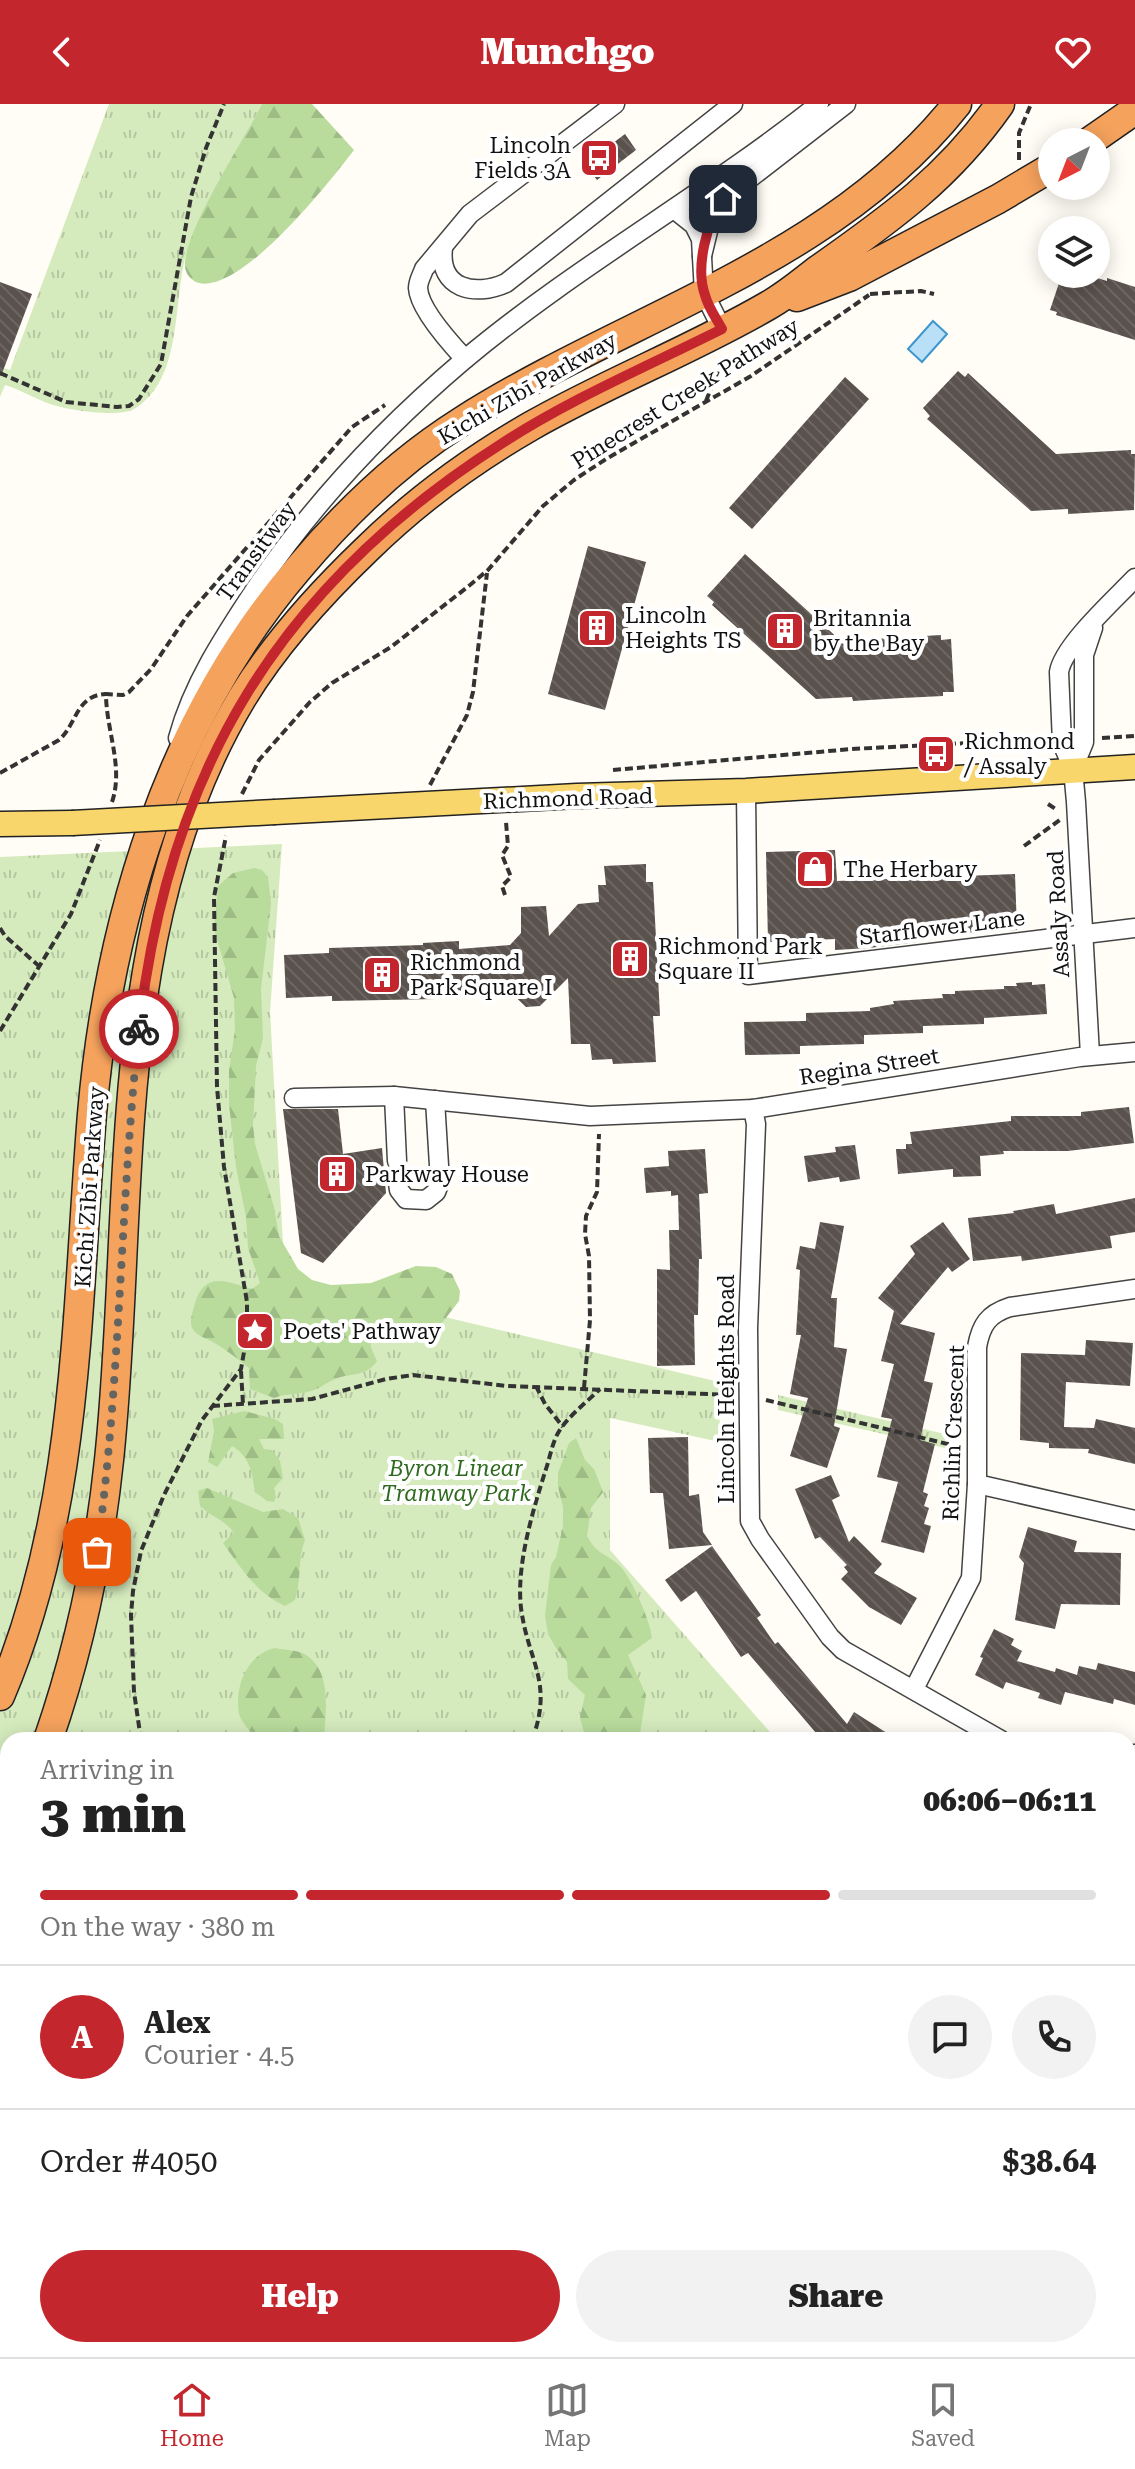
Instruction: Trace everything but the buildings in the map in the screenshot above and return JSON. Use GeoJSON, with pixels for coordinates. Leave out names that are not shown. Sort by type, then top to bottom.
{"type":"FeatureCollection","features":[{"type":"Feature","properties":{"kind":"highway","name":"Kichi Zībī Parkway"},"geometry":{"type":"LineString","coordinates":[[0,1696],[33,1604],[59,1494],[72,1402],[93,1111],[104,1022],[126,917],[156,816],[196,721],[243,641],[261,614],[316,548],[389,475],[459,422],[565,363],[704,293],[831,221],[902,163],[957,104]]}},
{"type":"Feature","properties":{"kind":"highway","name":"Kichi Zībī Parkway"},"geometry":{"type":"LineString","coordinates":[[51,1732],[80,1640],[104,1499],[112,1422],[132,1094],[146,975],[183,826],[210,759],[243,697],[285,637],[334,581],[434,490],[534,424],[723,342],[912,202],[965,148],[1000,104]]}},
{"type":"Feature","properties":{"kind":"highway"},"geometry":{"type":"LineString","coordinates":[[1109,128],[1135,110]]}},
{"type":"Feature","properties":{"kind":"highway"},"geometry":{"type":"LineString","coordinates":[[770,305],[849,277],[1038,175]]}},
{"type":"Feature","properties":{"kind":"main road","name":"Richmond Road"},"geometry":{"type":"LineString","coordinates":[[0,824],[746,791],[1135,767]]}},
{"type":"Feature","properties":{"kind":"street"},"geometry":{"type":"LineString","coordinates":[[465,359],[420,297],[420,279],[424,269],[478,206],[615,104]]}},
{"type":"Feature","properties":{"kind":"street"},"geometry":{"type":"LineString","coordinates":[[443,248],[442,258],[448,275],[468,289],[480,291],[506,283],[733,104]]}},
{"type":"Feature","properties":{"kind":"street","name":"Transitway"},"geometry":{"type":"LineString","coordinates":[[156,816],[195,688],[261,581],[295,534],[351,467],[401,416],[465,359],[555,291],[757,152],[819,104]]}},
{"type":"Feature","properties":{"kind":"street"},"geometry":{"type":"LineString","coordinates":[[702,256],[710,223],[723,199],[846,104]]}},
{"type":"Feature","properties":{"kind":"street"},"geometry":{"type":"LineString","coordinates":[[675,210],[694,225],[701,239],[704,293],[723,342]]}},
{"type":"Feature","properties":{"kind":"street","name":"Assaly Road"},"geometry":{"type":"LineString","coordinates":[[1090,1055],[1073,769],[1062,743],[1060,664],[1069,649],[1135,578]]}},
{"type":"Feature","properties":{"kind":"street","name":"Starflower Lane"},"geometry":{"type":"LineString","coordinates":[[746,791],[748,975],[1135,928]]}},
{"type":"Feature","properties":{"kind":"street","name":"Regina Street"},"geometry":{"type":"LineString","coordinates":[[294,1098],[394,1096],[540,1112],[604,1124],[753,1109],[1090,1055],[1135,1052]]}},
{"type":"Feature","properties":{"kind":"street"},"geometry":{"type":"LineString","coordinates":[[394,1096],[397,1161]]}},
{"type":"Feature","properties":{"kind":"street"},"geometry":{"type":"LineString","coordinates":[[398,1183],[406,1199],[426,1200],[436,1192],[440,1182],[435,1100]]}},
{"type":"Feature","properties":{"kind":"street","name":"Lincoln Heights Road"},"geometry":{"type":"LineString","coordinates":[[753,1109],[756,1124],[748,1328],[750,1521],[830,1637],[843,1650],[987,1732]]}},
{"type":"Feature","properties":{"kind":"street","name":"Richlin Crescent"},"geometry":{"type":"LineString","coordinates":[[914,1689],[971,1578],[977,1484],[977,1347],[980,1330],[992,1313],[1010,1307],[1135,1289]]}},
{"type":"Feature","properties":{"kind":"street"},"geometry":{"type":"LineString","coordinates":[[977,1484],[1135,1520]]}},
{"type":"Feature","properties":{"kind":"path"},"geometry":{"type":"LineString","coordinates":[[0,373],[66,402],[117,407],[129,406],[139,399],[161,364],[191,197],[224,104]]}},
{"type":"Feature","properties":{"kind":"path"},"geometry":{"type":"LineString","coordinates":[[1021,167],[1017,144],[1031,104]]}},
{"type":"Feature","properties":{"kind":"path"},"geometry":{"type":"LineString","coordinates":[[728,230],[756,205]]}},
{"type":"Feature","properties":{"kind":"path","name":"Pinecrest Creek Pathway"},"geometry":{"type":"LineString","coordinates":[[245,784],[259,760],[320,692],[391,647],[488,570],[543,506],[574,480],[777,359],[883,286]]}},
{"type":"Feature","properties":{"kind":"path"},"geometry":{"type":"LineString","coordinates":[[870,294],[921,291],[934,294]]}},
{"type":"Feature","properties":{"kind":"path"},"geometry":{"type":"LineString","coordinates":[[705,403],[723,342]]}},
{"type":"Feature","properties":{"kind":"path"},"geometry":{"type":"LineString","coordinates":[[420,804],[467,715],[473,692],[488,570]]}},
{"type":"Feature","properties":{"kind":"path"},"geometry":{"type":"LineString","coordinates":[[0,773],[20,759],[59,740],[84,702],[91,696],[106,694]]}},
{"type":"Feature","properties":{"kind":"path"},"geometry":{"type":"LineString","coordinates":[[1116,738],[1135,736]]}},
{"type":"Feature","properties":{"kind":"path"},"geometry":{"type":"LineString","coordinates":[[613,770],[865,748],[1030,739]]}},
{"type":"Feature","properties":{"kind":"path"},"geometry":{"type":"LineString","coordinates":[[1024,846],[1063,818]]}},
{"type":"Feature","properties":{"kind":"path"},"geometry":{"type":"LineString","coordinates":[[505,895],[502,886],[511,877],[502,855],[508,846],[506,822]]}},
{"type":"Feature","properties":{"kind":"path"},"geometry":{"type":"LineString","coordinates":[[223,844],[214,897],[214,1014],[221,1136],[247,1311],[247,1335],[241,1369],[243,1404]]}},
{"type":"Feature","properties":{"kind":"path"},"geometry":{"type":"LineString","coordinates":[[0,928],[40,967]]}},
{"type":"Feature","properties":{"kind":"path"},"geometry":{"type":"LineString","coordinates":[[0,1031],[23,996]]}},
{"type":"Feature","properties":{"kind":"path"},"geometry":{"type":"LineString","coordinates":[[584,1388],[590,1320],[586,1216],[597,1192],[604,1124]]}},
{"type":"Feature","properties":{"kind":"path"},"geometry":{"type":"LineString","coordinates":[[140,1732],[134,1692],[131,1615],[136,1571],[149,1528],[164,1495],[212,1406],[241,1369]]}},
{"type":"Feature","properties":{"kind":"path"},"geometry":{"type":"LineString","coordinates":[[212,1406],[312,1399],[413,1375],[494,1385],[749,1396],[976,1451]]}},
{"type":"Feature","properties":{"kind":"path"},"geometry":{"type":"LineString","coordinates":[[536,1386],[563,1427]]}},
{"type":"Feature","properties":{"kind":"path"},"geometry":{"type":"LineString","coordinates":[[535,1732],[541,1712],[541,1686],[525,1632],[521,1580],[535,1502],[551,1451],[563,1427],[601,1388]]}},
{"type":"Feature","properties":{"kind":"green space"},"geometry":{"type":"Polygon","coordinates":[[[109,104],[262,104],[214,191],[189,245],[170,356],[151,395],[134,409],[117,413],[58,406],[5,385],[0,397],[0,367],[10,370],[109,104]]]}},
{"type":"Feature","properties":{"kind":"green space"},"geometry":{"type":"Polygon","coordinates":[[[262,104],[312,104],[354,150],[326,186],[258,256],[235,273],[214,282],[196,282],[185,268],[195,227],[262,104]]]}},
{"type":"Feature","properties":{"kind":"green space","name":"Byron Linear Tramway Park"},"geometry":{"type":"Polygon","coordinates":[[[282,844],[270,1012],[285,1279],[719,1382],[720,1442],[610,1418],[610,1550],[770,1732],[0,1732],[0,857],[282,844]]]}},
{"type":"Feature","properties":{"kind":"green space"},"geometry":{"type":"Polygon","coordinates":[[[254,868],[262,870],[268,877],[271,904],[261,989],[263,1038],[256,1066],[253,1125],[279,1236],[298,1269],[312,1280],[331,1285],[371,1283],[416,1266],[436,1267],[452,1274],[460,1291],[459,1301],[442,1323],[434,1327],[412,1332],[375,1331],[370,1342],[377,1361],[368,1370],[339,1378],[311,1391],[274,1398],[250,1389],[249,1368],[197,1334],[191,1322],[199,1293],[211,1282],[226,1282],[252,1289],[260,1283],[248,1248],[229,1104],[229,1071],[235,1029],[234,998],[214,929],[218,886],[233,873],[254,868]]]}},
{"type":"Feature","properties":{"kind":"green space"},"geometry":{"type":"Polygon","coordinates":[[[778,1395],[945,1434],[945,1448],[778,1410],[778,1395]]]}},
{"type":"Feature","properties":{"kind":"green space"},"geometry":{"type":"Polygon","coordinates":[[[244,1411],[283,1424],[284,1439],[259,1439],[264,1449],[272,1450],[280,1461],[283,1478],[274,1488],[274,1502],[255,1492],[246,1460],[232,1446],[217,1467],[208,1462],[214,1431],[212,1419],[244,1411]]]}},
{"type":"Feature","properties":{"kind":"green space"},"geometry":{"type":"Polygon","coordinates":[[[576,1438],[603,1492],[591,1508],[587,1536],[594,1547],[625,1572],[651,1630],[652,1638],[628,1655],[646,1695],[640,1732],[584,1732],[580,1718],[585,1695],[568,1679],[567,1662],[548,1634],[545,1616],[551,1565],[556,1557],[563,1526],[558,1473],[569,1443],[576,1438]]]}},
{"type":"Feature","properties":{"kind":"green space"},"geometry":{"type":"Polygon","coordinates":[[[207,1488],[263,1512],[283,1509],[298,1518],[305,1540],[295,1600],[285,1606],[275,1601],[257,1587],[243,1570],[223,1543],[234,1533],[200,1506],[198,1491],[207,1488]]]}},
{"type":"Feature","properties":{"kind":"green space"},"geometry":{"type":"Polygon","coordinates":[[[275,1648],[295,1651],[315,1662],[326,1694],[324,1732],[250,1732],[244,1724],[238,1704],[241,1683],[250,1664],[265,1651],[275,1648]]]}},
{"type":"Feature","properties":{"kind":"water"},"geometry":{"type":"Polygon","coordinates":[[[933,321],[947,334],[922,362],[908,349],[933,321]]]}},
{"type":"Feature","properties":{"kind":"way so far"},"geometry":{"type":"LineString","coordinates":[[97,1552],[109,1455],[132,1094],[139,1029]]}},
{"type":"Feature","properties":{"kind":"place","name":"Lincoln Fields 3A"},"geometry":{"type":"Point","coordinates":[599,158]}},
{"type":"Feature","properties":{"kind":"place","name":"Lincoln Heights TS"},"geometry":{"type":"Point","coordinates":[597,628]}},
{"type":"Feature","properties":{"kind":"place","name":"Britannia by the Bay"},"geometry":{"type":"Point","coordinates":[785,631]}},
{"type":"Feature","properties":{"kind":"place","name":"Richmond / Assaly"},"geometry":{"type":"Point","coordinates":[936,754]}},
{"type":"Feature","properties":{"kind":"place","name":"The Herbary"},"geometry":{"type":"Point","coordinates":[815,869]}},
{"type":"Feature","properties":{"kind":"place","name":"Richmond Park Square II"},"geometry":{"type":"Point","coordinates":[630,959]}},
{"type":"Feature","properties":{"kind":"place","name":"Richmond Park Square I"},"geometry":{"type":"Point","coordinates":[382,975]}},
{"type":"Feature","properties":{"kind":"place","name":"Parkway House"},"geometry":{"type":"Point","coordinates":[337,1174]}},
{"type":"Feature","properties":{"kind":"place","name":"Poets' Pathway"},"geometry":{"type":"Point","coordinates":[255,1331]}},
{"type":"Feature","properties":{"kind":"route"},"geometry":{"type":"LineString","coordinates":[[139,1029],[155,932],[183,826],[226,727],[269,657],[334,581],[434,490],[534,424],[722,329],[704,293],[702,256],[710,223],[723,199]]}}]}
